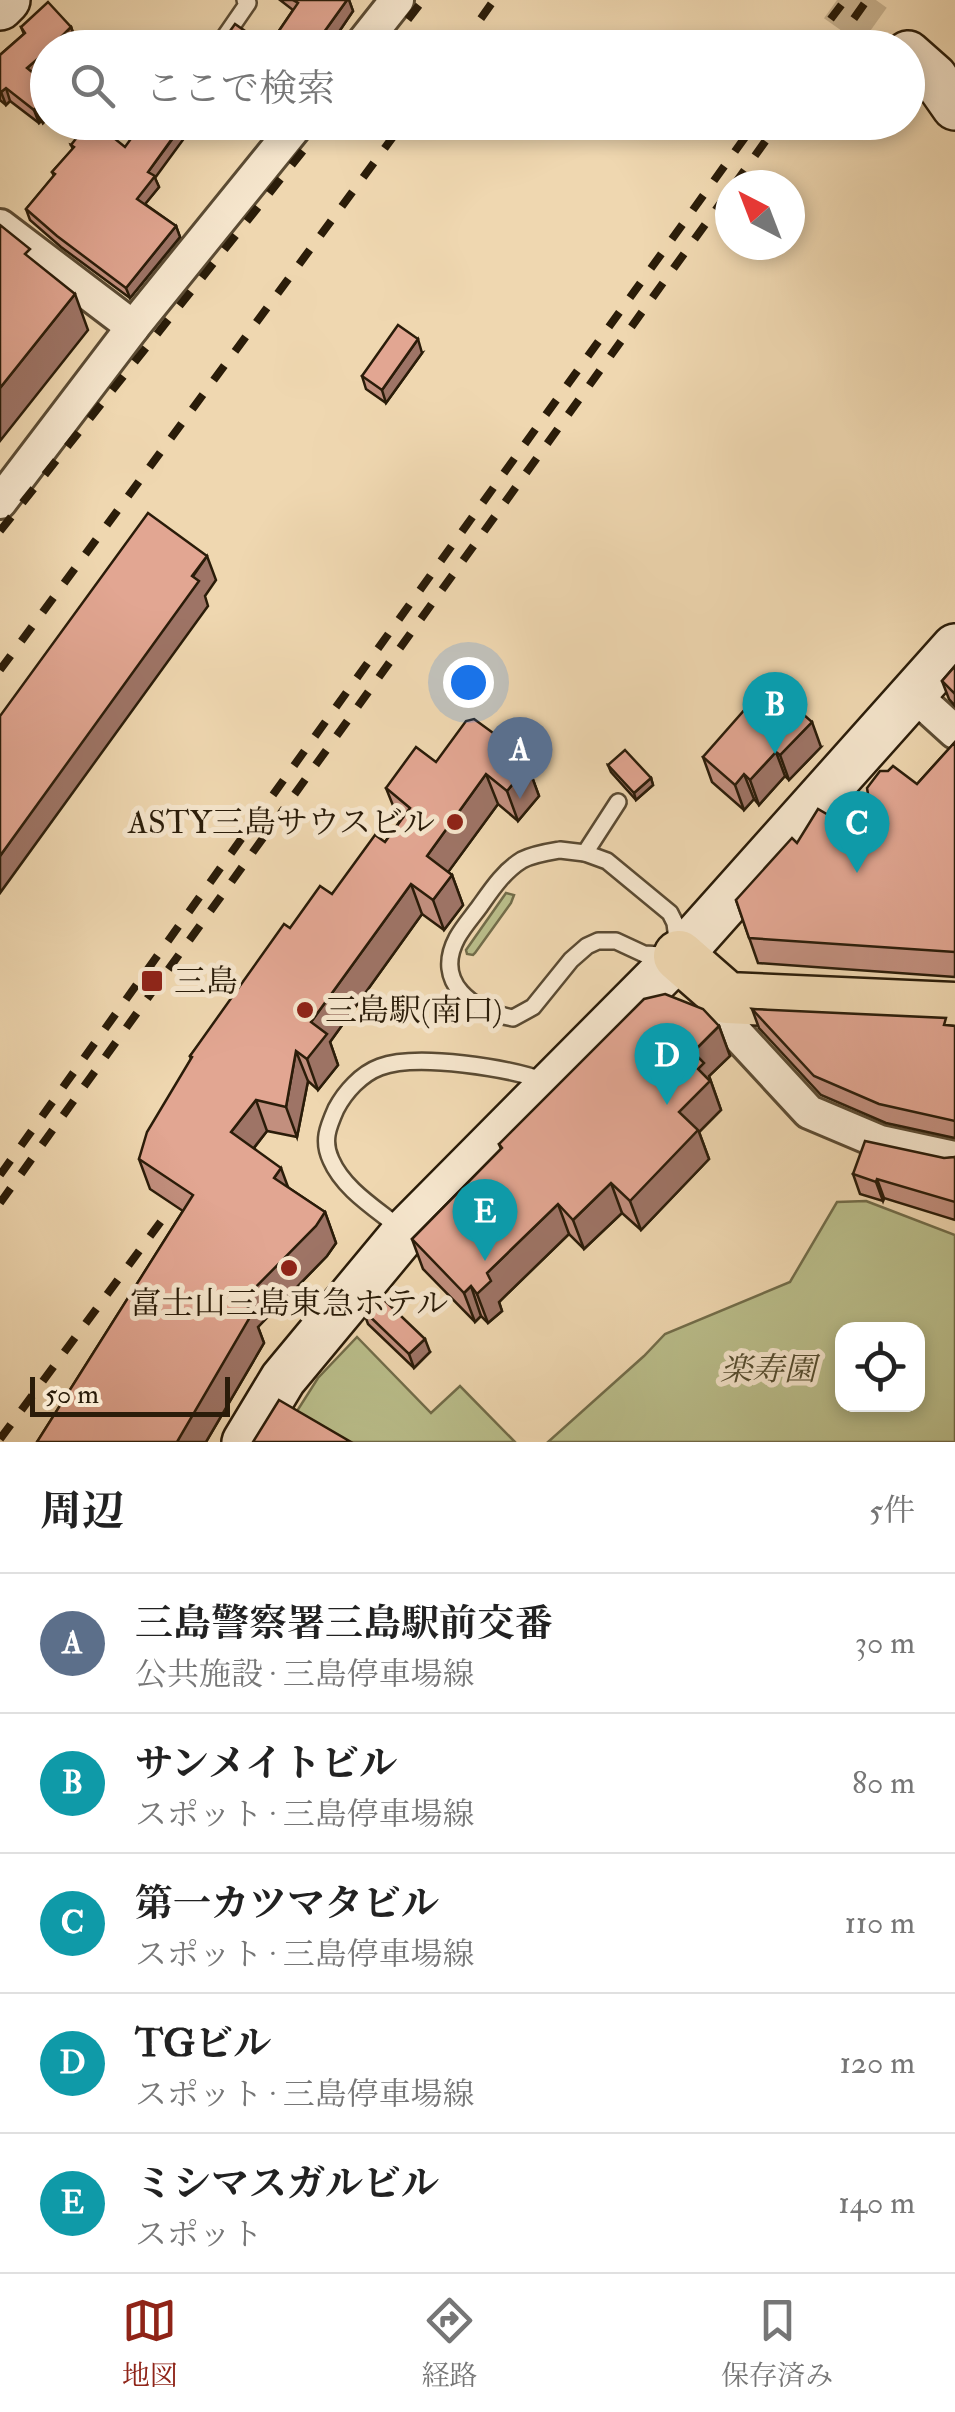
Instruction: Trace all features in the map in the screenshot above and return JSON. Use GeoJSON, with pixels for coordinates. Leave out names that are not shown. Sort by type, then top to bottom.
{"type":"FeatureCollection","features":[{"type":"Feature","properties":{"kind":"main road"},"geometry":{"type":"LineString","coordinates":[[679,956],[727,998],[955,1008]]}},
{"type":"Feature","properties":{"kind":"street"},"geometry":{"type":"LineString","coordinates":[[0,8],[7,0]]}},
{"type":"Feature","properties":{"kind":"street"},"geometry":{"type":"LineString","coordinates":[[374,30],[398,0]]}},
{"type":"Feature","properties":{"kind":"street"},"geometry":{"type":"LineString","coordinates":[[925,69],[955,108]]}},
{"type":"Feature","properties":{"kind":"street"},"geometry":{"type":"LineString","coordinates":[[0,502],[276,140]]}},
{"type":"Feature","properties":{"kind":"street"},"geometry":{"type":"LineString","coordinates":[[0,226],[133,327]]}},
{"type":"Feature","properties":{"kind":"street"},"geometry":{"type":"LineString","coordinates":[[245,1442],[283,1379],[405,1232],[679,956],[955,647]]}},
{"type":"Feature","properties":{"kind":"street"},"geometry":{"type":"LineString","coordinates":[[912,693],[955,732]]}},
{"type":"Feature","properties":{"kind":"street"},"geometry":{"type":"LineString","coordinates":[[727,998],[724,1020],[809,1112],[880,1142],[955,1158]]}},
{"type":"Feature","properties":{"kind":"lane"},"geometry":{"type":"LineString","coordinates":[[229,30],[248,3],[245,0]]}},
{"type":"Feature","properties":{"kind":"lane"},"geometry":{"type":"LineString","coordinates":[[585,853],[618,802]]}},
{"type":"Feature","properties":{"kind":"lane"},"geometry":{"type":"LineString","coordinates":[[560,850],[607,861],[670,913],[675,922],[679,956],[644,954],[616,941],[598,940],[571,960],[534,1007],[513,1018],[483,1009],[456,988],[448,967],[455,940],[500,878],[523,860],[560,850]]}},
{"type":"Feature","properties":{"kind":"lane"},"geometry":{"type":"LineString","coordinates":[[405,1232],[347,1184],[332,1162],[325,1142],[340,1101],[358,1080],[376,1068],[414,1062],[460,1064],[554,1084]]}},
{"type":"Feature","properties":{"kind":"green space"},"geometry":{"type":"Polygon","coordinates":[[[506,893],[514,895],[511,903],[475,953],[467,954],[466,950],[506,893]]]}},
{"type":"Feature","properties":{"kind":"green space","name":"楽寿園"},"geometry":{"type":"Polygon","coordinates":[[[866,1201],[955,1235],[955,1442],[548,1442],[665,1334],[790,1282],[837,1202],[866,1201]]]}},
{"type":"Feature","properties":{"kind":"green space"},"geometry":{"type":"Polygon","coordinates":[[[357,1337],[431,1413],[460,1386],[515,1442],[323,1442],[290,1422],[318,1378],[357,1337]]]}},
{"type":"Feature","properties":{"kind":"building"},"geometry":{"type":"Polygon","coordinates":[[[293,0],[347,0],[325,30],[280,30],[298,3],[293,0]]]}},
{"type":"Feature","properties":{"kind":"building"},"geometry":{"type":"Polygon","coordinates":[[[48,2],[71,27],[30,30],[30,107],[6,88],[0,90],[0,55],[25,33],[21,27],[48,2]]]}},
{"type":"Feature","properties":{"kind":"building"},"geometry":{"type":"Polygon","coordinates":[[[75,140],[116,140],[125,147],[130,140],[171,140],[148,172],[155,176],[137,199],[176,226],[126,288],[26,209],[74,147],[71,145],[75,140]]]}},
{"type":"Feature","properties":{"kind":"building"},"geometry":{"type":"Polygon","coordinates":[[[0,225],[30,249],[25,254],[75,294],[0,388],[0,225]]]}},
{"type":"Feature","properties":{"kind":"building"},"geometry":{"type":"Polygon","coordinates":[[[398,325],[418,339],[382,390],[362,376],[398,325]]]}},
{"type":"Feature","properties":{"kind":"building"},"geometry":{"type":"Polygon","coordinates":[[[148,513],[207,556],[192,576],[199,581],[0,856],[0,716],[148,513]]]}},
{"type":"Feature","properties":{"kind":"building"},"geometry":{"type":"Polygon","coordinates":[[[955,666],[955,694],[942,681],[955,666]]]}},
{"type":"Feature","properties":{"kind":"building"},"geometry":{"type":"Polygon","coordinates":[[[768,683],[812,722],[750,780],[744,774],[735,785],[703,757],[768,683]]]}},
{"type":"Feature","properties":{"kind":"building"},"geometry":{"type":"Polygon","coordinates":[[[474,719],[528,766],[507,791],[486,774],[427,856],[452,875],[433,900],[411,884],[311,1022],[327,1034],[307,1059],[296,1051],[286,1107],[256,1100],[231,1132],[281,1168],[274,1178],[325,1212],[242,1301],[253,1312],[177,1442],[37,1442],[193,1195],[139,1159],[147,1132],[190,1056],[284,924],[290,928],[320,886],[332,894],[375,835],[385,842],[410,808],[386,788],[416,747],[436,762],[466,721],[474,719]]]}},
{"type":"Feature","properties":{"kind":"building"},"geometry":{"type":"Polygon","coordinates":[[[955,742],[955,952],[749,938],[736,900],[792,838],[797,843],[818,809],[842,823],[868,794],[867,788],[880,771],[893,766],[917,784],[955,742]]]}},
{"type":"Feature","properties":{"kind":"building"},"geometry":{"type":"Polygon","coordinates":[[[625,750],[651,778],[634,793],[608,765],[625,750]]]}},
{"type":"Feature","properties":{"kind":"building"},"geometry":{"type":"Polygon","coordinates":[[[665,994],[703,1009],[719,1026],[693,1052],[704,1063],[698,1069],[710,1081],[679,1112],[698,1130],[630,1201],[611,1183],[573,1220],[558,1204],[487,1273],[491,1281],[477,1294],[471,1286],[464,1293],[412,1239],[502,1148],[499,1144],[644,999],[665,994]]]}},
{"type":"Feature","properties":{"kind":"building"},"geometry":{"type":"Polygon","coordinates":[[[752,1009],[946,1018],[944,1025],[955,1026],[955,1121],[879,1104],[814,1076],[752,1009]]]}},
{"type":"Feature","properties":{"kind":"building"},"geometry":{"type":"Polygon","coordinates":[[[865,1141],[955,1157],[955,1202],[853,1174],[865,1141]]]}},
{"type":"Feature","properties":{"kind":"building"},"geometry":{"type":"Polygon","coordinates":[[[379,1295],[425,1339],[409,1354],[363,1310],[379,1295]]]}},
{"type":"Feature","properties":{"kind":"building"},"geometry":{"type":"Polygon","coordinates":[[[279,1400],[351,1442],[253,1442],[279,1400]]]}},
{"type":"Feature","properties":{"kind":"tunnel"},"geometry":{"type":"LineString","coordinates":[[837,0],[879,30]]}},
{"type":"Feature","properties":{"kind":"railway"},"geometry":{"type":"LineString","coordinates":[[400,30],[423,0]]}},
{"type":"Feature","properties":{"kind":"railway"},"geometry":{"type":"LineString","coordinates":[[473,30],[494,0]]}},
{"type":"Feature","properties":{"kind":"railway"},"geometry":{"type":"LineString","coordinates":[[822,30],[845,0]]}},
{"type":"Feature","properties":{"kind":"railway"},"geometry":{"type":"LineString","coordinates":[[846,30],[867,0]]}},
{"type":"Feature","properties":{"kind":"railway"},"geometry":{"type":"LineString","coordinates":[[0,531],[312,140]]}},
{"type":"Feature","properties":{"kind":"railway"},"geometry":{"type":"LineString","coordinates":[[0,670],[391,140]]}},
{"type":"Feature","properties":{"kind":"railway"},"geometry":{"type":"LineString","coordinates":[[0,1175],[743,140]]}},
{"type":"Feature","properties":{"kind":"railway"},"geometry":{"type":"LineString","coordinates":[[745,170],[766,140]]}},
{"type":"Feature","properties":{"kind":"railway"},"geometry":{"type":"LineString","coordinates":[[0,1203],[715,211]]}},
{"type":"Feature","properties":{"kind":"railway"},"geometry":{"type":"LineString","coordinates":[[0,1439],[171,1208]]}},
{"type":"Feature","properties":{"kind":"place","name":"サンメイトビル"},"geometry":{"type":"Point","coordinates":[775,754]}},
{"type":"Feature","properties":{"kind":"place","name":"三島警察署三島駅前交番"},"geometry":{"type":"Point","coordinates":[520,799]}},
{"type":"Feature","properties":{"kind":"place","name":"ASTY三島サウスビル"},"geometry":{"type":"Point","coordinates":[455,822]}},
{"type":"Feature","properties":{"kind":"place","name":"第一カツマタビル"},"geometry":{"type":"Point","coordinates":[857,873]}},
{"type":"Feature","properties":{"kind":"place","name":"三島"},"geometry":{"type":"Point","coordinates":[152,981]}},
{"type":"Feature","properties":{"kind":"place","name":"三島駅(南口)"},"geometry":{"type":"Point","coordinates":[305,1010]}},
{"type":"Feature","properties":{"kind":"place","name":"TGビル"},"geometry":{"type":"Point","coordinates":[667,1105]}},
{"type":"Feature","properties":{"kind":"place","name":"ミシマスガルビル"},"geometry":{"type":"Point","coordinates":[485,1261]}},
{"type":"Feature","properties":{"kind":"place","name":"富士山三島東急ホテル"},"geometry":{"type":"Point","coordinates":[289,1268]}}]}
